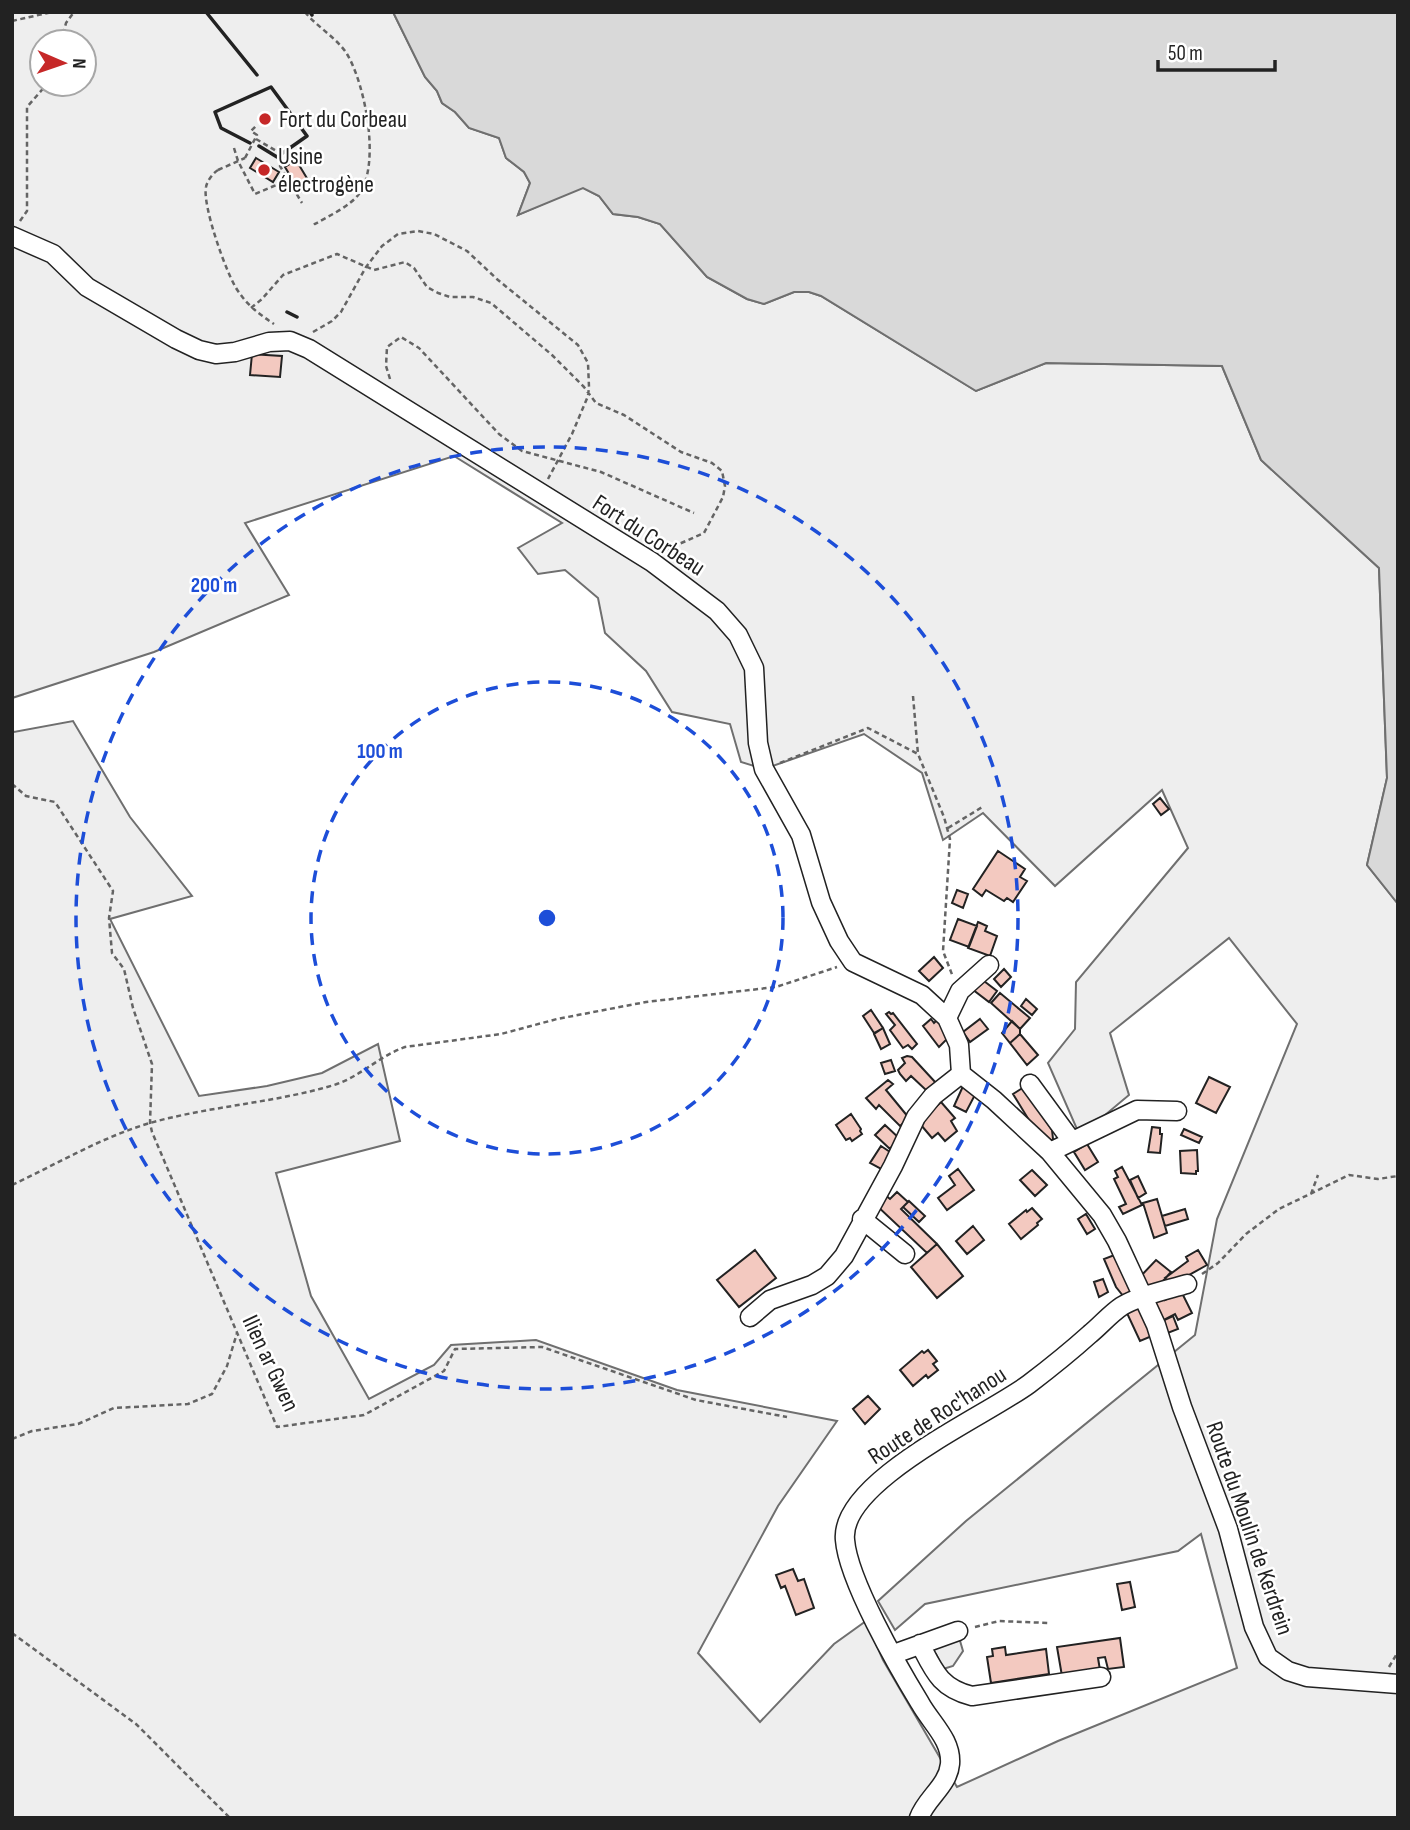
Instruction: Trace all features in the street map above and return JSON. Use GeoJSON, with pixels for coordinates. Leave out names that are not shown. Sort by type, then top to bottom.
{"type":"FeatureCollection","features":[{"type":"Feature","properties":{"kind":"street"},"geometry":{"type":"LineString","coordinates":[[16,228],[53,254],[87,287],[176,340],[199,350],[216,354],[235,352],[298,337]]}},
{"type":"Feature","properties":{"kind":"street","name":"Fort du Corbeau"},"geometry":{"type":"LineString","coordinates":[[298,337],[309,349],[662,569],[718,611],[738,635],[754,668],[758,743],[764,769],[801,835],[821,902],[839,941],[853,962]]}},
{"type":"Feature","properties":{"kind":"street"},"geometry":{"type":"LineString","coordinates":[[750,1317],[770,1300],[813,1285],[827,1276],[844,1256],[862,1219],[894,1166],[916,1117],[933,1096],[961,1074],[958,1045],[947,1018],[922,995],[853,962]]}},
{"type":"Feature","properties":{"kind":"street"},"geometry":{"type":"LineString","coordinates":[[947,1018],[960,991],[989,965]]}},
{"type":"Feature","properties":{"kind":"street","name":"Route du Moulin de Kerdrein"},"geometry":{"type":"LineString","coordinates":[[961,1074],[994,1100],[1050,1152],[1102,1215],[1117,1241],[1156,1325],[1182,1407],[1228,1529],[1254,1627],[1268,1657],[1288,1671],[1307,1676],[1398,1684]]}},
{"type":"Feature","properties":{"kind":"street"},"geometry":{"type":"LineString","coordinates":[[1030,1084],[1071,1140]]}},
{"type":"Feature","properties":{"kind":"street"},"geometry":{"type":"LineString","coordinates":[[1050,1152],[1137,1111],[1177,1111]]}},
{"type":"Feature","properties":{"kind":"street"},"geometry":{"type":"LineString","coordinates":[[862,1219],[905,1254]]}},
{"type":"Feature","properties":{"kind":"street","name":"Route de Roc'hanou"},"geometry":{"type":"LineString","coordinates":[[919,1818],[926,1803],[946,1779],[950,1765],[949,1750],[921,1705],[856,1580],[844,1538],[855,1507],[890,1470],[1024,1387],[1060,1361],[1124,1305],[1187,1284]]}},
{"type":"Feature","properties":{"kind":"street"},"geometry":{"type":"LineString","coordinates":[[894,1654],[958,1631]]}},
{"type":"Feature","properties":{"kind":"street"},"geometry":{"type":"LineString","coordinates":[[920,1644],[940,1681],[958,1692],[972,1696],[1101,1677]]}},
{"type":"Feature","properties":{"kind":"path"},"geometry":{"type":"LineString","coordinates":[[12,21],[52,12]]}},
{"type":"Feature","properties":{"kind":"path"},"geometry":{"type":"LineString","coordinates":[[65,28],[74,12]]}},
{"type":"Feature","properties":{"kind":"path"},"geometry":{"type":"LineString","coordinates":[[305,12],[346,52],[361,88],[369,135],[368,163],[363,187],[357,196],[315,224],[313,221]]}},
{"type":"Feature","properties":{"kind":"path"},"geometry":{"type":"LineString","coordinates":[[16,228],[27,211],[27,107],[35,98]]}},
{"type":"Feature","properties":{"kind":"path"},"geometry":{"type":"LineString","coordinates":[[257,124],[251,131],[257,135],[255,141],[245,158],[218,170],[205,189],[212,230],[236,288],[251,308],[284,332],[298,337],[314,332],[341,312],[366,267],[382,246],[398,234],[418,231],[434,234],[467,251],[578,345],[588,363],[588,393],[572,434],[545,488],[548,499]]}},
{"type":"Feature","properties":{"kind":"path"},"geometry":{"type":"LineString","coordinates":[[255,141],[285,156],[290,162],[280,166],[302,203]]}},
{"type":"Feature","properties":{"kind":"path"},"geometry":{"type":"LineString","coordinates":[[234,148],[255,194],[288,180]]}},
{"type":"Feature","properties":{"kind":"path"},"geometry":{"type":"LineString","coordinates":[[251,308],[282,275],[337,254],[374,270],[405,262],[414,268],[427,287],[438,293],[450,297],[474,297],[491,303],[552,355],[596,403],[624,415],[681,452],[712,463],[722,471],[726,486],[723,497],[704,533],[670,548],[662,569]]}},
{"type":"Feature","properties":{"kind":"path"},"geometry":{"type":"LineString","coordinates":[[390,379],[386,366],[387,347],[401,337],[419,348],[499,434],[522,451],[601,472],[694,513]]}},
{"type":"Feature","properties":{"kind":"path"},"geometry":{"type":"LineString","coordinates":[[913,696],[918,754],[944,817],[950,839],[943,951],[960,991]]}},
{"type":"Feature","properties":{"kind":"path"},"geometry":{"type":"LineString","coordinates":[[764,769],[868,728],[918,754]]}},
{"type":"Feature","properties":{"kind":"path"},"geometry":{"type":"LineString","coordinates":[[12,784],[26,796],[55,802],[113,891],[110,918],[113,953],[124,969],[133,1008],[152,1064],[150,1123]]}},
{"type":"Feature","properties":{"kind":"path"},"geometry":{"type":"LineString","coordinates":[[947,829],[984,806]]}},
{"type":"Feature","properties":{"kind":"path"},"geometry":{"type":"LineString","coordinates":[[12,1185],[127,1131],[204,1109],[306,1092],[337,1084],[393,1051],[405,1047],[501,1034],[557,1019],[646,1002],[776,987],[853,962]]}},
{"type":"Feature","properties":{"kind":"path","name":"Ilien ar Gwen"},"geometry":{"type":"LineString","coordinates":[[150,1123],[277,1427],[364,1415],[444,1371],[455,1349],[542,1346],[696,1400],[787,1418]]}},
{"type":"Feature","properties":{"kind":"path"},"geometry":{"type":"LineString","coordinates":[[1311,1194],[1318,1175]]}},
{"type":"Feature","properties":{"kind":"path"},"geometry":{"type":"LineString","coordinates":[[1187,1284],[1218,1263],[1246,1234],[1279,1209],[1349,1175],[1378,1179],[1398,1175]]}},
{"type":"Feature","properties":{"kind":"path"},"geometry":{"type":"LineString","coordinates":[[12,1439],[32,1431],[78,1424],[114,1408],[188,1404],[212,1394],[227,1366],[237,1333]]}},
{"type":"Feature","properties":{"kind":"path"},"geometry":{"type":"LineString","coordinates":[[12,1518],[12,1551]]}},
{"type":"Feature","properties":{"kind":"path"},"geometry":{"type":"LineString","coordinates":[[958,1631],[999,1621],[1048,1623]]}},
{"type":"Feature","properties":{"kind":"path"},"geometry":{"type":"LineString","coordinates":[[12,1633],[136,1724],[230,1818]]}},
{"type":"Feature","properties":{"kind":"shaded area"},"geometry":{"type":"Polygon","coordinates":[[[12,12],[393,12],[425,77],[437,91],[442,103],[455,112],[469,128],[499,138],[506,158],[524,172],[530,183],[518,215],[582,187],[599,196],[613,214],[638,217],[660,224],[707,277],[747,299],[764,304],[794,292],[809,292],[821,296],[976,391],[1046,363],[1222,366],[1261,460],[1379,568],[1387,778],[1367,865],[1398,904],[1398,1818],[12,1818],[12,730],[14,732],[73,721],[130,817],[192,896],[110,919],[199,1096],[267,1086],[322,1073],[378,1044],[400,1141],[276,1173],[311,1296],[369,1399],[434,1365],[451,1345],[536,1340],[677,1390],[837,1421],[778,1506],[698,1653],[760,1722],[834,1644],[866,1621],[883,1660],[957,1787],[1058,1741],[1237,1668],[1201,1534],[1178,1551],[925,1604],[895,1630],[878,1601],[966,1521],[1195,1335],[1217,1219],[1297,1024],[1229,938],[1110,1033],[1129,1095],[1080,1136],[1048,1063],[1075,1029],[1076,982],[1188,848],[1162,790],[1055,886],[983,813],[943,840],[922,773],[864,734],[764,769],[741,762],[730,724],[672,712],[646,671],[605,633],[598,598],[565,570],[538,574],[518,548],[562,523],[454,456],[245,523],[289,595],[154,652],[12,698],[12,12]]]}},
{"type":"Feature","properties":{"kind":"shaded area"},"geometry":{"type":"Polygon","coordinates":[[[393,12],[1398,12],[1398,904],[1367,865],[1387,778],[1379,568],[1261,460],[1222,366],[1046,363],[976,391],[821,296],[809,292],[794,292],[764,304],[747,299],[707,277],[660,224],[638,217],[613,214],[599,196],[583,188],[518,215],[530,183],[524,172],[506,158],[499,138],[469,128],[455,112],[442,103],[437,91],[425,77],[393,12]]]}},
{"type":"Feature","properties":{"kind":"shaded area"},"geometry":{"type":"Polygon","coordinates":[[[956,1627],[963,1651],[953,1666],[943,1669],[936,1654],[926,1651],[956,1627]]]}},
{"type":"Feature","properties":{"kind":"building","name":"Usine électrogène"},"geometry":{"type":"Polygon","coordinates":[[[256,158],[279,172],[273,182],[250,168],[256,158]]]}},
{"type":"Feature","properties":{"kind":"building"},"geometry":{"type":"Polygon","coordinates":[[[296,160],[311,185],[300,192],[285,167],[296,160]]]}},
{"type":"Feature","properties":{"kind":"building"},"geometry":{"type":"Polygon","coordinates":[[[252,354],[282,356],[280,377],[250,375],[252,354]]]}},
{"type":"Feature","properties":{"kind":"building"},"geometry":{"type":"Polygon","coordinates":[[[1160,798],[1169,809],[1161,815],[1153,804],[1160,798]]]}},
{"type":"Feature","properties":{"kind":"building"},"geometry":{"type":"Polygon","coordinates":[[[998,851],[1025,869],[1020,877],[1027,881],[1013,902],[1007,898],[1004,901],[986,890],[982,896],[973,889],[998,851]]]}},
{"type":"Feature","properties":{"kind":"building"},"geometry":{"type":"Polygon","coordinates":[[[957,890],[968,894],[963,908],[952,903],[957,890]]]}},
{"type":"Feature","properties":{"kind":"building"},"geometry":{"type":"Polygon","coordinates":[[[958,919],[977,926],[969,947],[950,940],[958,919]]]}},
{"type":"Feature","properties":{"kind":"building"},"geometry":{"type":"Polygon","coordinates":[[[978,922],[987,926],[985,931],[997,936],[990,956],[968,948],[978,922]]]}},
{"type":"Feature","properties":{"kind":"building"},"geometry":{"type":"Polygon","coordinates":[[[934,957],[943,968],[929,981],[919,971],[934,957]]]}},
{"type":"Feature","properties":{"kind":"building"},"geometry":{"type":"Polygon","coordinates":[[[1004,969],[1011,977],[1001,987],[994,979],[1004,969]]]}},
{"type":"Feature","properties":{"kind":"building"},"geometry":{"type":"Polygon","coordinates":[[[980,978],[997,991],[989,1002],[972,989],[980,978]]]}},
{"type":"Feature","properties":{"kind":"building"},"geometry":{"type":"Polygon","coordinates":[[[1000,993],[1030,1018],[1020,1029],[991,1003],[1000,993]]]}},
{"type":"Feature","properties":{"kind":"building"},"geometry":{"type":"Polygon","coordinates":[[[1026,999],[1037,1009],[1032,1015],[1021,1006],[1026,999]]]}},
{"type":"Feature","properties":{"kind":"building"},"geometry":{"type":"Polygon","coordinates":[[[871,1010],[883,1028],[874,1033],[863,1016],[871,1010]]]}},
{"type":"Feature","properties":{"kind":"building"},"geometry":{"type":"Polygon","coordinates":[[[893,1013],[917,1044],[912,1049],[908,1045],[903,1048],[890,1030],[895,1025],[886,1014],[893,1013]]]}},
{"type":"Feature","properties":{"kind":"building"},"geometry":{"type":"Polygon","coordinates":[[[931,1019],[934,1023],[937,1020],[949,1037],[939,1047],[923,1026],[931,1019]]]}},
{"type":"Feature","properties":{"kind":"building"},"geometry":{"type":"Polygon","coordinates":[[[980,1019],[988,1029],[970,1042],[963,1032],[980,1019]]]}},
{"type":"Feature","properties":{"kind":"building"},"geometry":{"type":"Polygon","coordinates":[[[1012,1021],[1020,1029],[1020,1034],[1010,1043],[1002,1033],[1012,1021]]]}},
{"type":"Feature","properties":{"kind":"building"},"geometry":{"type":"Polygon","coordinates":[[[883,1028],[890,1044],[881,1049],[874,1034],[883,1028]]]}},
{"type":"Feature","properties":{"kind":"building"},"geometry":{"type":"Polygon","coordinates":[[[1020,1034],[1038,1055],[1027,1065],[1010,1043],[1020,1034]]]}},
{"type":"Feature","properties":{"kind":"building"},"geometry":{"type":"Polygon","coordinates":[[[912,1057],[936,1083],[927,1091],[911,1076],[906,1081],[900,1074],[898,1070],[905,1063],[902,1058],[912,1057]]]}},
{"type":"Feature","properties":{"kind":"building"},"geometry":{"type":"Polygon","coordinates":[[[891,1060],[895,1071],[885,1074],[881,1063],[891,1060]]]}},
{"type":"Feature","properties":{"kind":"building"},"geometry":{"type":"Polygon","coordinates":[[[1209,1077],[1230,1087],[1216,1113],[1196,1103],[1209,1077]]]}},
{"type":"Feature","properties":{"kind":"building"},"geometry":{"type":"Polygon","coordinates":[[[888,1080],[893,1084],[886,1090],[909,1118],[900,1126],[879,1105],[876,1109],[866,1098],[888,1080]]]}},
{"type":"Feature","properties":{"kind":"building"},"geometry":{"type":"Polygon","coordinates":[[[964,1084],[977,1091],[966,1112],[954,1106],[964,1084]]]}},
{"type":"Feature","properties":{"kind":"building"},"geometry":{"type":"Polygon","coordinates":[[[1024,1087],[1052,1130],[1053,1139],[1049,1143],[1032,1125],[1013,1094],[1024,1087]]]}},
{"type":"Feature","properties":{"kind":"building"},"geometry":{"type":"Polygon","coordinates":[[[941,1102],[955,1118],[951,1121],[957,1131],[945,1141],[938,1133],[932,1138],[921,1125],[925,1117],[941,1102]]]}},
{"type":"Feature","properties":{"kind":"building"},"geometry":{"type":"Polygon","coordinates":[[[851,1114],[862,1134],[852,1141],[850,1138],[846,1140],[836,1125],[851,1114]]]}},
{"type":"Feature","properties":{"kind":"building"},"geometry":{"type":"Polygon","coordinates":[[[885,1125],[899,1138],[890,1149],[875,1135],[885,1125]]]}},
{"type":"Feature","properties":{"kind":"building"},"geometry":{"type":"Polygon","coordinates":[[[1152,1127],[1160,1128],[1162,1134],[1160,1153],[1148,1152],[1152,1127]]]}},
{"type":"Feature","properties":{"kind":"building"},"geometry":{"type":"Polygon","coordinates":[[[1184,1129],[1202,1137],[1199,1143],[1181,1135],[1184,1129]]]}},
{"type":"Feature","properties":{"kind":"building"},"geometry":{"type":"Polygon","coordinates":[[[1087,1144],[1098,1162],[1085,1170],[1074,1152],[1087,1144]]]}},
{"type":"Feature","properties":{"kind":"building"},"geometry":{"type":"Polygon","coordinates":[[[881,1146],[893,1154],[883,1170],[870,1163],[881,1146]]]}},
{"type":"Feature","properties":{"kind":"building"},"geometry":{"type":"Polygon","coordinates":[[[1197,1150],[1196,1174],[1181,1173],[1180,1151],[1197,1150]]]}},
{"type":"Feature","properties":{"kind":"building"},"geometry":{"type":"Polygon","coordinates":[[[1122,1167],[1142,1205],[1123,1214],[1119,1207],[1126,1204],[1114,1179],[1118,1177],[1115,1171],[1122,1167]]]}},
{"type":"Feature","properties":{"kind":"building"},"geometry":{"type":"Polygon","coordinates":[[[958,1169],[974,1190],[947,1210],[938,1198],[955,1185],[949,1176],[958,1169]]]}},
{"type":"Feature","properties":{"kind":"building"},"geometry":{"type":"Polygon","coordinates":[[[1032,1170],[1047,1185],[1035,1196],[1020,1180],[1032,1170]]]}},
{"type":"Feature","properties":{"kind":"building"},"geometry":{"type":"Polygon","coordinates":[[[1138,1176],[1146,1193],[1138,1198],[1130,1180],[1138,1176]]]}},
{"type":"Feature","properties":{"kind":"building"},"geometry":{"type":"Polygon","coordinates":[[[897,1192],[908,1202],[901,1209],[937,1244],[927,1253],[875,1204],[884,1194],[890,1199],[897,1192]]]}},
{"type":"Feature","properties":{"kind":"building"},"geometry":{"type":"Polygon","coordinates":[[[1157,1199],[1167,1233],[1154,1238],[1143,1203],[1157,1199]]]}},
{"type":"Feature","properties":{"kind":"building"},"geometry":{"type":"Polygon","coordinates":[[[909,1201],[925,1216],[919,1222],[903,1207],[909,1201]]]}},
{"type":"Feature","properties":{"kind":"building"},"geometry":{"type":"Polygon","coordinates":[[[1032,1208],[1042,1219],[1021,1239],[1009,1224],[1032,1208]]]}},
{"type":"Feature","properties":{"kind":"building"},"geometry":{"type":"Polygon","coordinates":[[[1185,1209],[1188,1219],[1165,1226],[1162,1216],[1185,1209]]]}},
{"type":"Feature","properties":{"kind":"building"},"geometry":{"type":"Polygon","coordinates":[[[1086,1214],[1095,1229],[1087,1234],[1078,1219],[1086,1214]]]}},
{"type":"Feature","properties":{"kind":"building"},"geometry":{"type":"Polygon","coordinates":[[[973,1226],[984,1240],[967,1254],[956,1241],[973,1226]]]}},
{"type":"Feature","properties":{"kind":"building"},"geometry":{"type":"Polygon","coordinates":[[[937,1244],[963,1276],[937,1298],[911,1267],[937,1244]]]}},
{"type":"Feature","properties":{"kind":"building"},"geometry":{"type":"Polygon","coordinates":[[[755,1250],[776,1278],[739,1307],[717,1280],[755,1250]]]}},
{"type":"Feature","properties":{"kind":"building"},"geometry":{"type":"Polygon","coordinates":[[[1198,1250],[1207,1265],[1171,1285],[1165,1278],[1188,1261],[1186,1257],[1198,1250]]]}},
{"type":"Feature","properties":{"kind":"building"},"geometry":{"type":"Polygon","coordinates":[[[1117,1254],[1133,1288],[1131,1293],[1124,1297],[1116,1287],[1104,1259],[1117,1254]]]}},
{"type":"Feature","properties":{"kind":"building"},"geometry":{"type":"Polygon","coordinates":[[[1156,1260],[1171,1272],[1154,1291],[1139,1278],[1156,1260]]]}},
{"type":"Feature","properties":{"kind":"building"},"geometry":{"type":"Polygon","coordinates":[[[1103,1279],[1108,1292],[1099,1297],[1094,1282],[1103,1279]]]}},
{"type":"Feature","properties":{"kind":"building"},"geometry":{"type":"Polygon","coordinates":[[[1181,1291],[1192,1313],[1178,1320],[1175,1314],[1160,1322],[1151,1303],[1164,1297],[1165,1300],[1181,1291]]]}},
{"type":"Feature","properties":{"kind":"building"},"geometry":{"type":"Polygon","coordinates":[[[1138,1305],[1152,1336],[1140,1341],[1126,1311],[1138,1305]]]}},
{"type":"Feature","properties":{"kind":"building"},"geometry":{"type":"Polygon","coordinates":[[[1173,1316],[1178,1329],[1165,1334],[1160,1322],[1173,1316]]]}},
{"type":"Feature","properties":{"kind":"building"},"geometry":{"type":"Polygon","coordinates":[[[928,1350],[937,1361],[933,1364],[938,1370],[928,1378],[926,1375],[913,1386],[900,1370],[922,1351],[924,1353],[928,1350]]]}},
{"type":"Feature","properties":{"kind":"building"},"geometry":{"type":"Polygon","coordinates":[[[868,1396],[880,1409],[865,1424],[853,1409],[868,1396]]]}},
{"type":"Feature","properties":{"kind":"building"},"geometry":{"type":"Polygon","coordinates":[[[793,1569],[798,1581],[804,1579],[814,1608],[796,1615],[785,1586],[781,1588],[776,1575],[793,1569]]]}},
{"type":"Feature","properties":{"kind":"building"},"geometry":{"type":"Polygon","coordinates":[[[1130,1582],[1135,1607],[1122,1610],[1117,1584],[1130,1582]]]}},
{"type":"Feature","properties":{"kind":"building"},"geometry":{"type":"Polygon","coordinates":[[[1120,1638],[1124,1667],[1108,1669],[1105,1657],[1098,1658],[1100,1670],[1062,1676],[1057,1647],[1120,1638]]]}},
{"type":"Feature","properties":{"kind":"building"},"geometry":{"type":"Polygon","coordinates":[[[1005,1647],[1006,1655],[1046,1649],[1049,1674],[991,1683],[987,1657],[993,1656],[992,1649],[1005,1647]]]}},
{"type":"Feature","properties":{"kind":"wall"},"geometry":{"type":"LineString","coordinates":[[206,12],[257,75]]}},
{"type":"Feature","properties":{"kind":"wall"},"geometry":{"type":"LineString","coordinates":[[250,143],[221,128],[215,112],[271,87],[307,136],[277,157],[259,146]]}},
{"type":"Feature","properties":{"kind":"wall"},"geometry":{"type":"LineString","coordinates":[[287,312],[297,317]]}},
{"type":"Feature","properties":{"kind":"place","name":"Fort du Corbeau"},"geometry":{"type":"Point","coordinates":[265,119]}},
{"type":"Feature","properties":{"kind":"place","name":"Usine électrogène"},"geometry":{"type":"Point","coordinates":[264,170]}}]}
